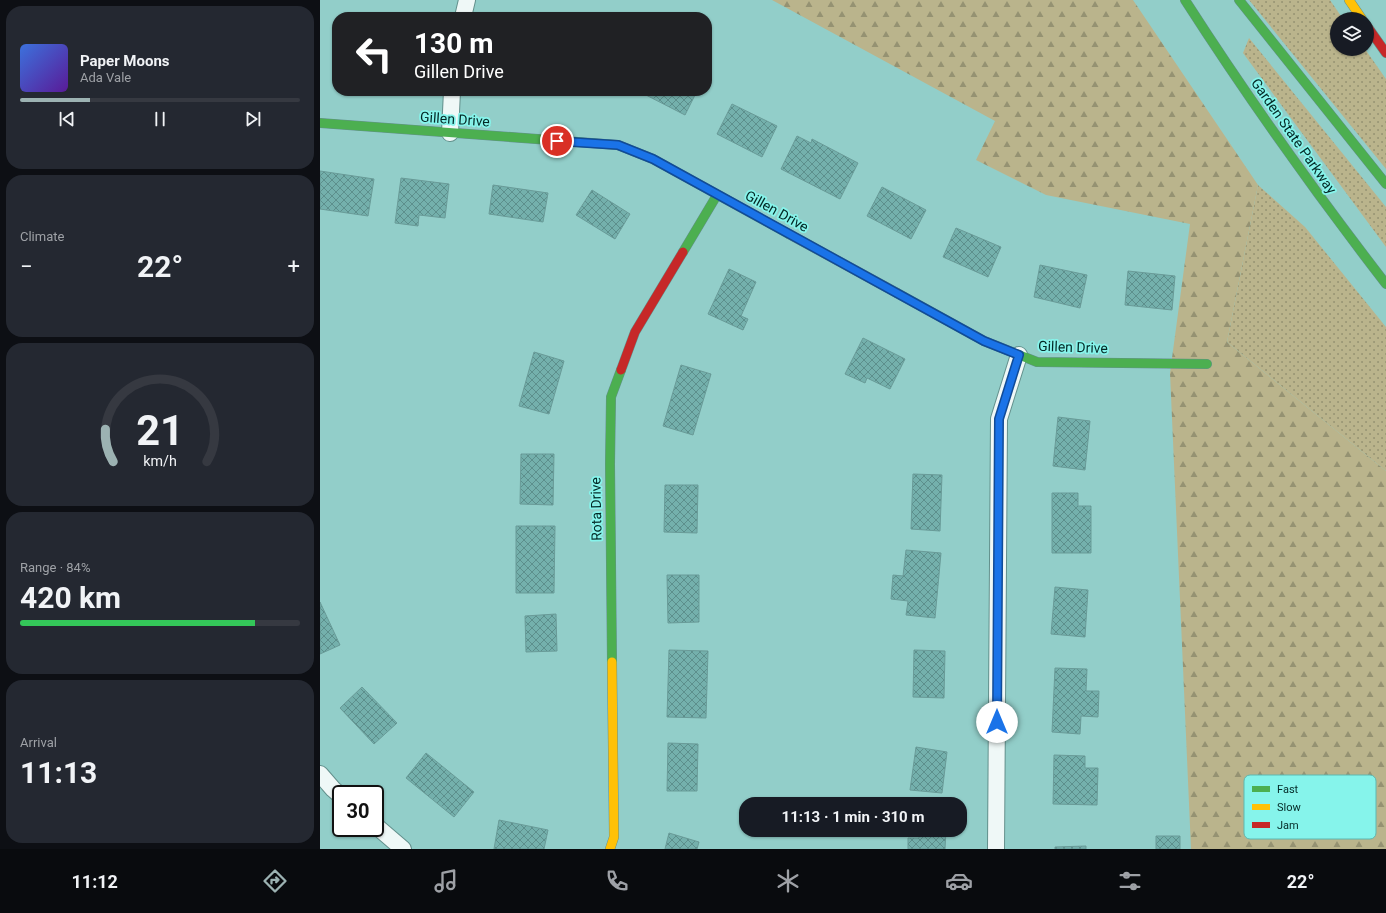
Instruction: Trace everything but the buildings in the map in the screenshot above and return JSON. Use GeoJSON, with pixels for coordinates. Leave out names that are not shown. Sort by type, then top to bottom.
{"type":"FeatureCollection","features":[{"type":"Feature","properties":{"kind":"main road","name":"Garden State Parkway"},"geometry":{"type":"LineString","coordinates":[[1185,0],[1238,82],[1277,138],[1386,284]]}},
{"type":"Feature","properties":{"kind":"main road"},"geometry":{"type":"LineString","coordinates":[[1239,0],[1386,184]]}},
{"type":"Feature","properties":{"kind":"main road"},"geometry":{"type":"LineString","coordinates":[[1349,0],[1357,12]]}},
{"type":"Feature","properties":{"kind":"main road"},"geometry":{"type":"LineString","coordinates":[[1374,36],[1386,53]]}},
{"type":"Feature","properties":{"kind":"main road","name":"Gillen Drive"},"geometry":{"type":"LineString","coordinates":[[320,123],[618,145],[653,159],[984,341],[1037,362],[1207,364]]}},
{"type":"Feature","properties":{"kind":"main road","name":"Rota Drive"},"geometry":{"type":"LineString","coordinates":[[610,849],[614,837],[610,464],[611,397],[635,332],[717,195]]}},
{"type":"Feature","properties":{"kind":"street"},"geometry":{"type":"LineString","coordinates":[[464,12],[467,0]]}},
{"type":"Feature","properties":{"kind":"street"},"geometry":{"type":"LineString","coordinates":[[450,133],[452,96]]}},
{"type":"Feature","properties":{"kind":"street"},"geometry":{"type":"LineString","coordinates":[[996,849],[999,419],[1019,355]]}},
{"type":"Feature","properties":{"kind":"street"},"geometry":{"type":"LineString","coordinates":[[320,774],[332,788]]}},
{"type":"Feature","properties":{"kind":"street"},"geometry":{"type":"LineString","coordinates":[[384,833],[403,849]]}},
{"type":"Feature","properties":{"kind":"green space"},"geometry":{"type":"Polygon","coordinates":[[[772,0],[1133,0],[1258,185],[1227,342],[1386,471],[1386,849],[1191,849],[1170,373],[1190,224],[1046,195],[976,160],[995,121],[772,0]]]}},
{"type":"Feature","properties":{"kind":"green space"},"geometry":{"type":"Polygon","coordinates":[[[1249,0],[1330,0],[1338,12],[1330,12],[1330,56],[1370,56],[1386,79],[1386,169],[1249,0]]]}},
{"type":"Feature","properties":{"kind":"green space"},"geometry":{"type":"Polygon","coordinates":[[[1249,38],[1386,207],[1386,247],[1243,53],[1249,38]]]}},
{"type":"Feature","properties":{"kind":"green space"},"geometry":{"type":"Polygon","coordinates":[[[1258,185],[1305,227],[1386,327],[1386,471],[1227,342],[1258,185]]]}},
{"type":"Feature","properties":{"kind":"traffic: fast"},"geometry":{"type":"LineString","coordinates":[[1185,0],[1282,144],[1386,284]]}},
{"type":"Feature","properties":{"kind":"traffic: fast"},"geometry":{"type":"LineString","coordinates":[[1239,0],[1386,184]]}},
{"type":"Feature","properties":{"kind":"traffic: fast"},"geometry":{"type":"LineString","coordinates":[[320,123],[618,145],[653,159],[789,234]]}},
{"type":"Feature","properties":{"kind":"traffic: fast"},"geometry":{"type":"LineString","coordinates":[[683,252],[717,195]]}},
{"type":"Feature","properties":{"kind":"traffic: fast"},"geometry":{"type":"LineString","coordinates":[[897,293],[984,341],[1037,362],[1207,364]]}},
{"type":"Feature","properties":{"kind":"traffic: fast"},"geometry":{"type":"LineString","coordinates":[[612,662],[610,464],[611,397],[621,370]]}},
{"type":"Feature","properties":{"kind":"traffic: slow"},"geometry":{"type":"LineString","coordinates":[[1349,0],[1357,12]]}},
{"type":"Feature","properties":{"kind":"traffic: slow"},"geometry":{"type":"LineString","coordinates":[[789,234],[897,293]]}},
{"type":"Feature","properties":{"kind":"traffic: slow"},"geometry":{"type":"LineString","coordinates":[[610,849],[614,837],[612,662]]}},
{"type":"Feature","properties":{"kind":"traffic: jam"},"geometry":{"type":"LineString","coordinates":[[1374,36],[1386,53]]}},
{"type":"Feature","properties":{"kind":"traffic: jam"},"geometry":{"type":"LineString","coordinates":[[621,370],[635,332],[683,252]]}},
{"type":"Feature","properties":{"kind":"route"},"geometry":{"type":"LineString","coordinates":[[557,141],[618,145],[653,159],[984,341],[1019,355],[999,419],[997,722]]}}]}
